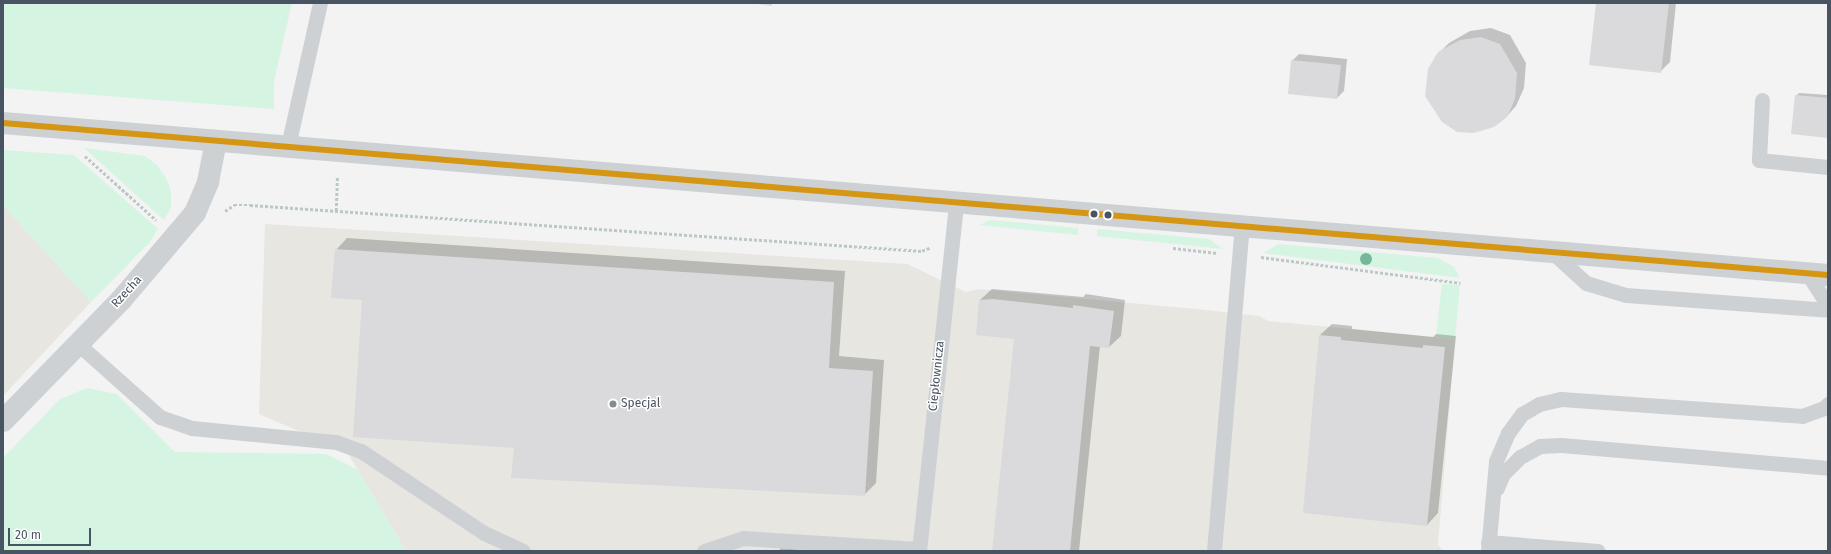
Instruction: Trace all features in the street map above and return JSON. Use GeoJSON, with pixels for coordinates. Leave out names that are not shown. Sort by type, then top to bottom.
{"type":"FeatureCollection","features":[{"type":"Feature","properties":{"kind":"street"},"geometry":{"type":"LineString","coordinates":[[3,123],[1828,275]]}},
{"type":"Feature","properties":{"kind":"street","name":"Rzecha"},"geometry":{"type":"LineString","coordinates":[[3,421],[121,300],[176,238],[195,213],[208,182],[216,141]]}},
{"type":"Feature","properties":{"kind":"lane"},"geometry":{"type":"LineString","coordinates":[[288,146],[320,3]]}},
{"type":"Feature","properties":{"kind":"lane"},"geometry":{"type":"LineString","coordinates":[[1762,100],[1759,160],[1828,167]]}},
{"type":"Feature","properties":{"kind":"lane","name":"Ciepłownicza"},"geometry":{"type":"LineString","coordinates":[[919,550],[956,202]]}},
{"type":"Feature","properties":{"kind":"lane"},"geometry":{"type":"LineString","coordinates":[[1214,551],[1242,226]]}},
{"type":"Feature","properties":{"kind":"lane"},"geometry":{"type":"LineString","coordinates":[[1551,252],[1586,283],[1626,295],[1828,310]]}},
{"type":"Feature","properties":{"kind":"lane"},"geometry":{"type":"LineString","coordinates":[[1807,273],[1828,305]]}},
{"type":"Feature","properties":{"kind":"lane"},"geometry":{"type":"LineString","coordinates":[[78,344],[160,416],[192,428],[336,442],[361,451],[484,533],[523,551]]}},
{"type":"Feature","properties":{"kind":"lane"},"geometry":{"type":"LineString","coordinates":[[1598,551],[1488,546],[1496,461],[1508,433],[1522,414],[1539,404],[1561,399],[1802,416],[1824,408],[1828,404]]}},
{"type":"Feature","properties":{"kind":"lane"},"geometry":{"type":"LineString","coordinates":[[1492,500],[1503,474],[1520,457],[1540,446],[1561,445],[1828,468]]}},
{"type":"Feature","properties":{"kind":"lane"},"geometry":{"type":"LineString","coordinates":[[704,551],[743,538],[919,550]]}},
{"type":"Feature","properties":{"kind":"path"},"geometry":{"type":"LineString","coordinates":[[83,154],[176,238]]}},
{"type":"Feature","properties":{"kind":"path"},"geometry":{"type":"LineString","coordinates":[[336,211],[338,173]]}},
{"type":"Feature","properties":{"kind":"path"},"geometry":{"type":"LineString","coordinates":[[221,215],[234,205],[922,251],[932,246]]}},
{"type":"Feature","properties":{"kind":"path"},"geometry":{"type":"LineString","coordinates":[[1261,257],[1460,282]]}},
{"type":"Feature","properties":{"kind":"shaded area"},"geometry":{"type":"Polygon","coordinates":[[[3,205],[91,302],[3,396],[3,205]]]}},
{"type":"Feature","properties":{"kind":"shaded area"},"geometry":{"type":"Polygon","coordinates":[[[265,224],[907,264],[966,292],[979,289],[1196,309],[1259,316],[1268,321],[1455,339],[1438,545],[1444,551],[406,551],[347,452],[259,414],[265,224]]]}},
{"type":"Feature","properties":{"kind":"green space"},"geometry":{"type":"Polygon","coordinates":[[[3,3],[292,3],[274,81],[274,109],[3,88],[3,3]]]}},
{"type":"Feature","properties":{"kind":"green space"},"geometry":{"type":"Polygon","coordinates":[[[84,148],[145,156],[157,165],[166,178],[171,191],[171,207],[164,220],[84,148]]]}},
{"type":"Feature","properties":{"kind":"green space"},"geometry":{"type":"Polygon","coordinates":[[[3,150],[74,155],[158,229],[149,243],[91,302],[3,205],[3,150]]]}},
{"type":"Feature","properties":{"kind":"green space"},"geometry":{"type":"Polygon","coordinates":[[[991,220],[1078,228],[1078,235],[979,225],[991,220]]]}},
{"type":"Feature","properties":{"kind":"green space"},"geometry":{"type":"Polygon","coordinates":[[[1097,229],[1209,239],[1223,249],[1097,236],[1097,229]]]}},
{"type":"Feature","properties":{"kind":"green space"},"geometry":{"type":"Polygon","coordinates":[[[1279,244],[1438,258],[1454,267],[1460,278],[1263,253],[1279,244]]]}},
{"type":"Feature","properties":{"kind":"green space"},"geometry":{"type":"Polygon","coordinates":[[[1442,284],[1460,285],[1455,339],[1436,337],[1442,284]]]}},
{"type":"Feature","properties":{"kind":"green space"},"geometry":{"type":"Polygon","coordinates":[[[87,388],[117,394],[175,452],[326,454],[358,470],[406,551],[3,551],[3,458],[60,399],[87,388]]]}},
{"type":"Feature","properties":{"kind":"building"},"geometry":{"type":"Polygon","coordinates":[[[751,3],[772,3],[772,6],[751,3]]]}},
{"type":"Feature","properties":{"kind":"building"},"geometry":{"type":"Polygon","coordinates":[[[1596,3],[1669,3],[1661,73],[1589,65],[1596,3]]]}},
{"type":"Feature","properties":{"kind":"building"},"geometry":{"type":"Polygon","coordinates":[[[1481,37],[1500,44],[1517,73],[1515,99],[1507,117],[1494,127],[1474,133],[1457,132],[1442,122],[1425,96],[1428,69],[1438,52],[1460,40],[1481,37]]]}},
{"type":"Feature","properties":{"kind":"building"},"geometry":{"type":"Polygon","coordinates":[[[1291,60],[1341,65],[1337,99],[1288,94],[1291,60]]]}},
{"type":"Feature","properties":{"kind":"building"},"geometry":{"type":"Polygon","coordinates":[[[1795,95],[1828,98],[1828,138],[1791,134],[1795,95]]]}},
{"type":"Feature","properties":{"kind":"building","name":"Specjal"},"geometry":{"type":"Polygon","coordinates":[[[335,249],[834,282],[829,368],[873,371],[865,496],[511,478],[514,448],[353,437],[362,300],[331,298],[335,249]]]}},
{"type":"Feature","properties":{"kind":"building"},"geometry":{"type":"Polygon","coordinates":[[[993,299],[1073,308],[1073,305],[1114,311],[1109,348],[1090,346],[1070,551],[992,551],[1014,339],[976,335],[979,300],[993,299]]]}},
{"type":"Feature","properties":{"kind":"building"},"geometry":{"type":"Polygon","coordinates":[[[1319,335],[1341,337],[1341,340],[1423,348],[1423,345],[1445,347],[1427,526],[1303,513],[1319,335]]]}},
{"type":"Feature","properties":{"kind":"transit line"},"geometry":{"type":"LineString","coordinates":[[3,123],[1828,275]]}},
{"type":"Feature","properties":{"kind":"place","name":"Specjal"},"geometry":{"type":"Point","coordinates":[613,404]}}]}
